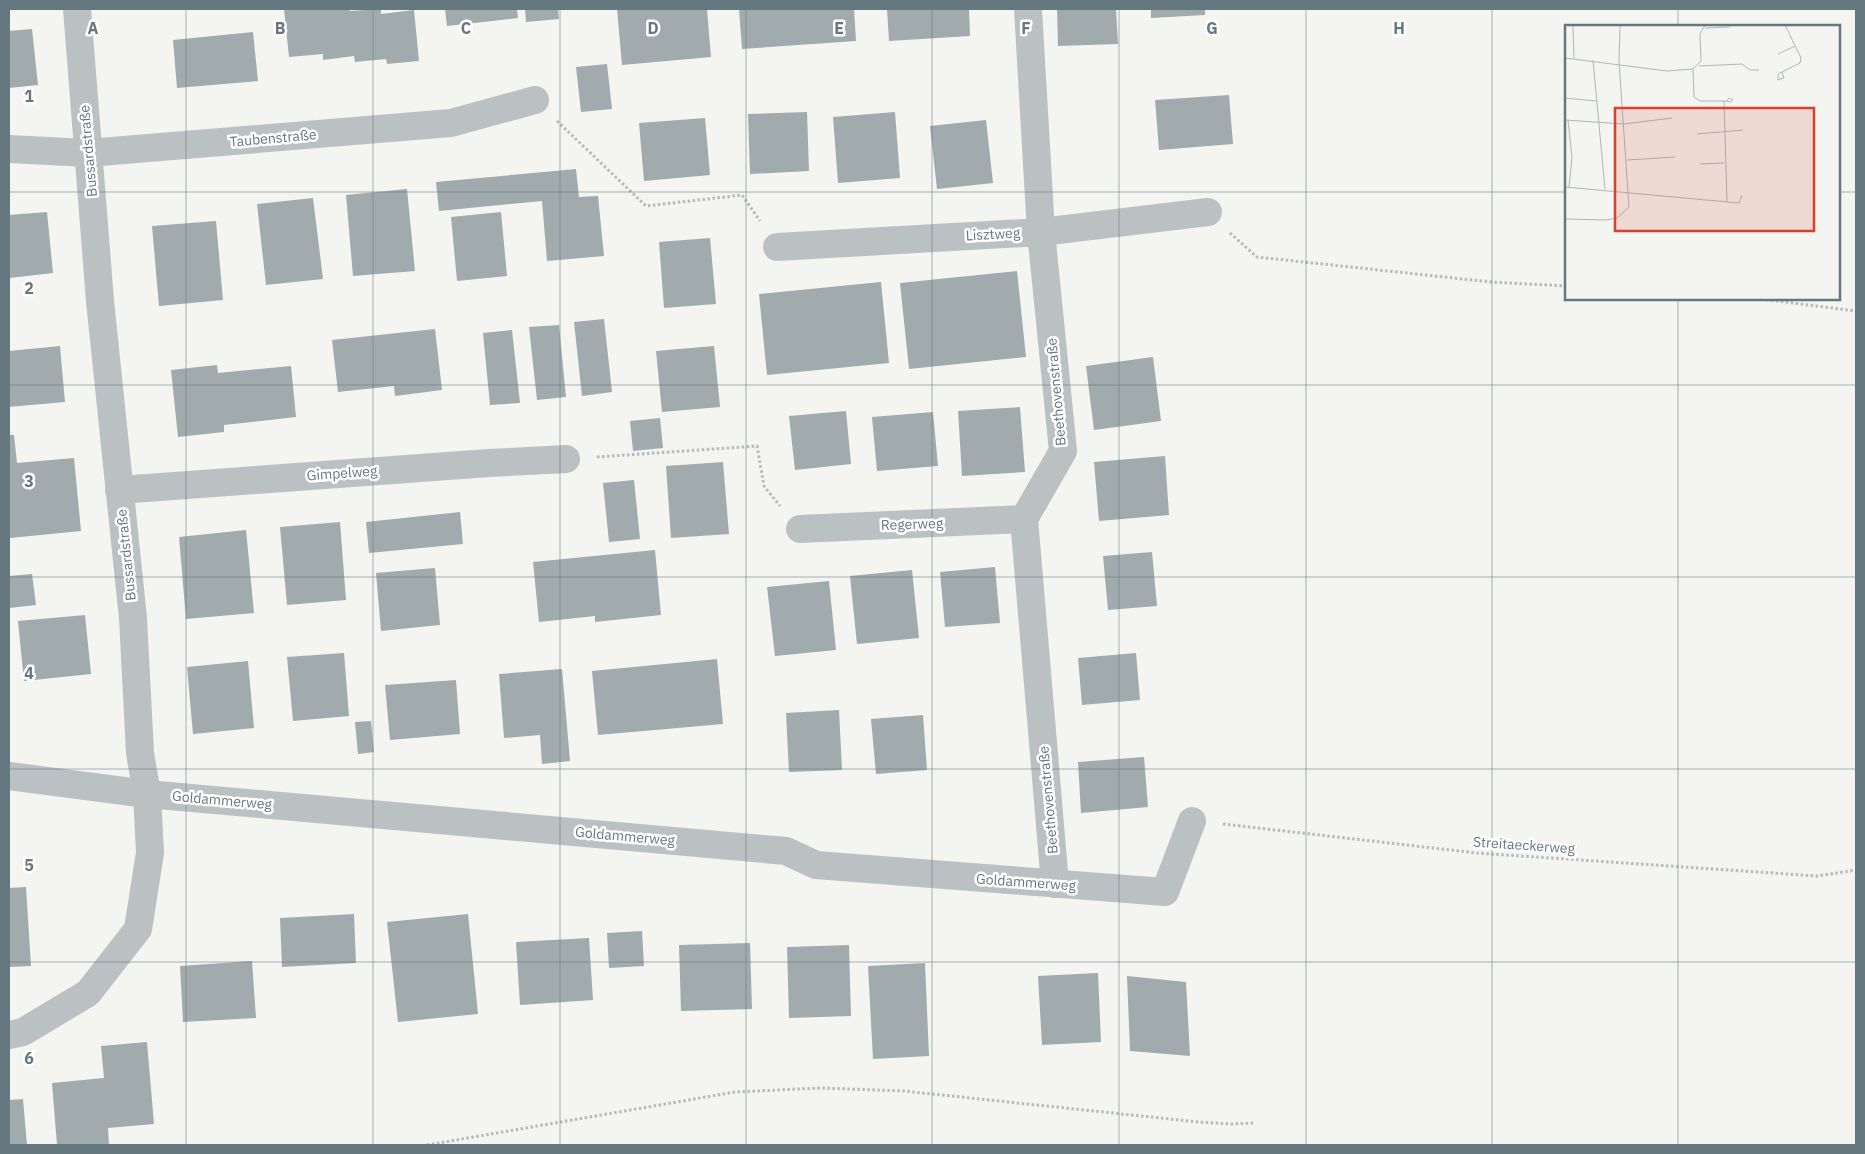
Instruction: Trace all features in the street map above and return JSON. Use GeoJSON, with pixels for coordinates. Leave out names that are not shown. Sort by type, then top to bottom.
{"type":"FeatureCollection","features":[{"type":"Feature","properties":{"kind":"street","name":"Bussardstraße"},"geometry":{"type":"LineString","coordinates":[[9,1035],[23,1032],[88,993],[138,930],[150,853],[147,794],[140,753],[133,618],[100,301],[77,9]]}},
{"type":"Feature","properties":{"kind":"street","name":"Beethovenstraße"},"geometry":{"type":"LineString","coordinates":[[1028,9],[1041,232],[1063,451],[1024,520],[1055,884]]}},
{"type":"Feature","properties":{"kind":"street","name":"Taubenstraße"},"geometry":{"type":"LineString","coordinates":[[9,149],[88,152],[451,123],[535,100]]}},
{"type":"Feature","properties":{"kind":"street","name":"Lisztweg"},"geometry":{"type":"LineString","coordinates":[[777,246],[1041,232],[1208,212]]}},
{"type":"Feature","properties":{"kind":"street","name":"Gimpelweg"},"geometry":{"type":"LineString","coordinates":[[119,490],[479,463],[566,459]]}},
{"type":"Feature","properties":{"kind":"street","name":"Regerweg"},"geometry":{"type":"LineString","coordinates":[[800,529],[1024,520]]}},
{"type":"Feature","properties":{"kind":"street","name":"Goldammerweg"},"geometry":{"type":"LineString","coordinates":[[9,776],[147,794],[786,851],[816,865],[1165,892],[1192,821]]}},
{"type":"Feature","properties":{"kind":"path"},"geometry":{"type":"LineString","coordinates":[[535,100],[646,206],[742,195],[777,246]]}},
{"type":"Feature","properties":{"kind":"path"},"geometry":{"type":"LineString","coordinates":[[1208,212],[1257,258],[1491,282],[1565,286]]}},
{"type":"Feature","properties":{"kind":"path"},"geometry":{"type":"LineString","coordinates":[[1769,300],[1856,311]]}},
{"type":"Feature","properties":{"kind":"path"},"geometry":{"type":"LineString","coordinates":[[566,459],[758,446],[764,486],[800,529]]}},
{"type":"Feature","properties":{"kind":"path","name":"Streitaeckerweg"},"geometry":{"type":"LineString","coordinates":[[1192,821],[1476,853],[1817,876],[1856,870]]}},
{"type":"Feature","properties":{"kind":"path"},"geometry":{"type":"LineString","coordinates":[[427,1145],[735,1092],[821,1088],[904,1091],[1198,1122],[1255,1123]]}},
{"type":"Feature","properties":{"kind":"building"},"geometry":{"type":"Polygon","coordinates":[[[284,9],[350,9],[350,11],[381,9],[381,14],[414,10],[419,61],[387,64],[386,59],[355,62],[354,56],[323,60],[323,54],[289,57],[284,9]]]}},
{"type":"Feature","properties":{"kind":"building"},"geometry":{"type":"Polygon","coordinates":[[[445,9],[517,9],[518,18],[447,26],[445,9]]]}},
{"type":"Feature","properties":{"kind":"building"},"geometry":{"type":"Polygon","coordinates":[[[525,9],[558,9],[559,19],[526,22],[525,9]]]}},
{"type":"Feature","properties":{"kind":"building"},"geometry":{"type":"Polygon","coordinates":[[[617,9],[707,9],[711,57],[622,65],[617,9]]]}},
{"type":"Feature","properties":{"kind":"building"},"geometry":{"type":"Polygon","coordinates":[[[739,9],[854,9],[856,41],[742,49],[739,9]]]}},
{"type":"Feature","properties":{"kind":"building"},"geometry":{"type":"Polygon","coordinates":[[[887,9],[969,9],[970,36],[889,41],[887,9]]]}},
{"type":"Feature","properties":{"kind":"building"},"geometry":{"type":"Polygon","coordinates":[[[1057,9],[1116,9],[1118,44],[1058,46],[1057,9]]]}},
{"type":"Feature","properties":{"kind":"building"},"geometry":{"type":"Polygon","coordinates":[[[1151,9],[1205,9],[1205,15],[1151,18],[1151,9]]]}},
{"type":"Feature","properties":{"kind":"building"},"geometry":{"type":"Polygon","coordinates":[[[32,29],[38,85],[9,88],[9,31],[32,29]]]}},
{"type":"Feature","properties":{"kind":"building"},"geometry":{"type":"Polygon","coordinates":[[[253,32],[258,81],[177,88],[173,40],[253,32]]]}},
{"type":"Feature","properties":{"kind":"building"},"geometry":{"type":"Polygon","coordinates":[[[607,64],[612,109],[581,112],[576,67],[607,64]]]}},
{"type":"Feature","properties":{"kind":"building"},"geometry":{"type":"Polygon","coordinates":[[[1229,95],[1233,144],[1159,150],[1155,100],[1229,95]]]}},
{"type":"Feature","properties":{"kind":"building"},"geometry":{"type":"Polygon","coordinates":[[[807,112],[809,171],[750,174],[748,114],[807,112]]]}},
{"type":"Feature","properties":{"kind":"building"},"geometry":{"type":"Polygon","coordinates":[[[895,112],[900,178],[838,183],[833,117],[895,112]]]}},
{"type":"Feature","properties":{"kind":"building"},"geometry":{"type":"Polygon","coordinates":[[[705,118],[710,175],[644,181],[639,123],[705,118]]]}},
{"type":"Feature","properties":{"kind":"building"},"geometry":{"type":"Polygon","coordinates":[[[986,120],[993,183],[937,189],[930,126],[986,120]]]}},
{"type":"Feature","properties":{"kind":"building"},"geometry":{"type":"Polygon","coordinates":[[[576,169],[579,197],[598,196],[604,256],[547,261],[542,201],[439,211],[436,182],[576,169]]]}},
{"type":"Feature","properties":{"kind":"building"},"geometry":{"type":"Polygon","coordinates":[[[407,189],[415,271],[353,276],[346,195],[407,189]]]}},
{"type":"Feature","properties":{"kind":"building"},"geometry":{"type":"Polygon","coordinates":[[[313,198],[323,279],[266,285],[257,204],[313,198]]]}},
{"type":"Feature","properties":{"kind":"building"},"geometry":{"type":"Polygon","coordinates":[[[47,212],[53,273],[9,278],[9,215],[47,212]]]}},
{"type":"Feature","properties":{"kind":"building"},"geometry":{"type":"Polygon","coordinates":[[[501,212],[507,276],[457,281],[451,217],[501,212]]]}},
{"type":"Feature","properties":{"kind":"building"},"geometry":{"type":"Polygon","coordinates":[[[216,221],[223,300],[159,306],[152,226],[216,221]]]}},
{"type":"Feature","properties":{"kind":"building"},"geometry":{"type":"Polygon","coordinates":[[[710,238],[716,304],[664,308],[659,242],[710,238]]]}},
{"type":"Feature","properties":{"kind":"building"},"geometry":{"type":"Polygon","coordinates":[[[1017,271],[1026,357],[909,369],[900,283],[1017,271]]]}},
{"type":"Feature","properties":{"kind":"building"},"geometry":{"type":"Polygon","coordinates":[[[881,282],[889,363],[767,375],[759,294],[881,282]]]}},
{"type":"Feature","properties":{"kind":"building"},"geometry":{"type":"Polygon","coordinates":[[[604,319],[612,392],[582,396],[574,322],[604,319]]]}},
{"type":"Feature","properties":{"kind":"building"},"geometry":{"type":"Polygon","coordinates":[[[559,325],[566,397],[537,400],[529,327],[559,325]]]}},
{"type":"Feature","properties":{"kind":"building"},"geometry":{"type":"Polygon","coordinates":[[[435,329],[442,390],[395,396],[394,386],[338,392],[332,340],[435,329]]]}},
{"type":"Feature","properties":{"kind":"building"},"geometry":{"type":"Polygon","coordinates":[[[512,330],[520,403],[490,405],[483,333],[512,330]]]}},
{"type":"Feature","properties":{"kind":"building"},"geometry":{"type":"Polygon","coordinates":[[[60,346],[65,402],[9,407],[9,351],[60,346]]]}},
{"type":"Feature","properties":{"kind":"building"},"geometry":{"type":"Polygon","coordinates":[[[714,346],[720,407],[662,412],[656,351],[714,346]]]}},
{"type":"Feature","properties":{"kind":"building"},"geometry":{"type":"Polygon","coordinates":[[[1153,357],[1161,421],[1094,430],[1086,366],[1153,357]]]}},
{"type":"Feature","properties":{"kind":"building"},"geometry":{"type":"Polygon","coordinates":[[[217,365],[218,373],[291,366],[296,417],[224,425],[224,432],[178,437],[171,370],[217,365]]]}},
{"type":"Feature","properties":{"kind":"building"},"geometry":{"type":"Polygon","coordinates":[[[1020,407],[1025,472],[962,476],[958,411],[1020,407]]]}},
{"type":"Feature","properties":{"kind":"building"},"geometry":{"type":"Polygon","coordinates":[[[846,411],[851,464],[795,470],[789,416],[846,411]]]}},
{"type":"Feature","properties":{"kind":"building"},"geometry":{"type":"Polygon","coordinates":[[[933,412],[938,466],[877,471],[872,417],[933,412]]]}},
{"type":"Feature","properties":{"kind":"building"},"geometry":{"type":"Polygon","coordinates":[[[660,418],[663,448],[633,451],[630,421],[660,418]]]}},
{"type":"Feature","properties":{"kind":"building"},"geometry":{"type":"Polygon","coordinates":[[[9,435],[14,435],[17,463],[74,458],[81,531],[10,538],[9,435]]]}},
{"type":"Feature","properties":{"kind":"building"},"geometry":{"type":"Polygon","coordinates":[[[1165,456],[1169,515],[1099,521],[1094,462],[1165,456]]]}},
{"type":"Feature","properties":{"kind":"building"},"geometry":{"type":"Polygon","coordinates":[[[723,462],[729,534],[671,538],[666,466],[723,462]]]}},
{"type":"Feature","properties":{"kind":"building"},"geometry":{"type":"Polygon","coordinates":[[[634,480],[640,539],[609,542],[603,483],[634,480]]]}},
{"type":"Feature","properties":{"kind":"building"},"geometry":{"type":"Polygon","coordinates":[[[460,512],[463,544],[369,553],[366,522],[460,512]]]}},
{"type":"Feature","properties":{"kind":"building"},"geometry":{"type":"Polygon","coordinates":[[[340,522],[346,600],[287,605],[280,527],[340,522]]]}},
{"type":"Feature","properties":{"kind":"building"},"geometry":{"type":"Polygon","coordinates":[[[246,530],[254,613],[186,619],[179,537],[246,530]]]}},
{"type":"Feature","properties":{"kind":"building"},"geometry":{"type":"Polygon","coordinates":[[[655,550],[661,615],[595,622],[595,616],[539,622],[533,562],[655,550]]]}},
{"type":"Feature","properties":{"kind":"building"},"geometry":{"type":"Polygon","coordinates":[[[1152,552],[1157,606],[1108,610],[1103,556],[1152,552]]]}},
{"type":"Feature","properties":{"kind":"building"},"geometry":{"type":"Polygon","coordinates":[[[995,567],[1000,623],[945,627],[940,572],[995,567]]]}},
{"type":"Feature","properties":{"kind":"building"},"geometry":{"type":"Polygon","coordinates":[[[435,568],[440,625],[381,631],[376,573],[435,568]]]}},
{"type":"Feature","properties":{"kind":"building"},"geometry":{"type":"Polygon","coordinates":[[[912,570],[919,638],[857,644],[850,576],[912,570]]]}},
{"type":"Feature","properties":{"kind":"building"},"geometry":{"type":"Polygon","coordinates":[[[32,574],[36,605],[9,608],[9,576],[32,574]]]}},
{"type":"Feature","properties":{"kind":"building"},"geometry":{"type":"Polygon","coordinates":[[[829,581],[836,650],[775,656],[767,587],[829,581]]]}},
{"type":"Feature","properties":{"kind":"building"},"geometry":{"type":"Polygon","coordinates":[[[85,615],[91,674],[24,681],[18,621],[85,615]]]}},
{"type":"Feature","properties":{"kind":"building"},"geometry":{"type":"Polygon","coordinates":[[[344,653],[349,716],[293,721],[287,657],[344,653]]]}},
{"type":"Feature","properties":{"kind":"building"},"geometry":{"type":"Polygon","coordinates":[[[1136,653],[1140,700],[1082,705],[1078,658],[1136,653]]]}},
{"type":"Feature","properties":{"kind":"building"},"geometry":{"type":"Polygon","coordinates":[[[717,659],[723,724],[598,735],[592,671],[717,659]]]}},
{"type":"Feature","properties":{"kind":"building"},"geometry":{"type":"Polygon","coordinates":[[[248,661],[254,728],[193,734],[187,667],[248,661]]]}},
{"type":"Feature","properties":{"kind":"building"},"geometry":{"type":"Polygon","coordinates":[[[562,669],[570,761],[542,764],[540,735],[504,738],[499,674],[562,669]]]}},
{"type":"Feature","properties":{"kind":"building"},"geometry":{"type":"Polygon","coordinates":[[[456,680],[460,734],[390,740],[385,685],[456,680]]]}},
{"type":"Feature","properties":{"kind":"building"},"geometry":{"type":"Polygon","coordinates":[[[839,710],[842,770],[789,772],[786,713],[839,710]]]}},
{"type":"Feature","properties":{"kind":"building"},"geometry":{"type":"Polygon","coordinates":[[[923,715],[927,770],[876,774],[871,719],[923,715]]]}},
{"type":"Feature","properties":{"kind":"building"},"geometry":{"type":"Polygon","coordinates":[[[371,721],[374,752],[358,754],[355,722],[371,721]]]}},
{"type":"Feature","properties":{"kind":"building"},"geometry":{"type":"Polygon","coordinates":[[[1144,757],[1148,807],[1081,813],[1078,762],[1144,757]]]}},
{"type":"Feature","properties":{"kind":"building"},"geometry":{"type":"Polygon","coordinates":[[[26,887],[31,966],[9,967],[9,888],[26,887]]]}},
{"type":"Feature","properties":{"kind":"building"},"geometry":{"type":"Polygon","coordinates":[[[354,914],[356,963],[282,967],[280,918],[354,914]]]}},
{"type":"Feature","properties":{"kind":"building"},"geometry":{"type":"Polygon","coordinates":[[[468,914],[478,1014],[398,1022],[387,922],[468,914]]]}},
{"type":"Feature","properties":{"kind":"building"},"geometry":{"type":"Polygon","coordinates":[[[642,931],[644,966],[609,968],[607,933],[642,931]]]}},
{"type":"Feature","properties":{"kind":"building"},"geometry":{"type":"Polygon","coordinates":[[[589,938],[593,1000],[520,1005],[516,942],[589,938]]]}},
{"type":"Feature","properties":{"kind":"building"},"geometry":{"type":"Polygon","coordinates":[[[750,943],[752,1009],[681,1011],[679,945],[750,943]]]}},
{"type":"Feature","properties":{"kind":"building"},"geometry":{"type":"Polygon","coordinates":[[[849,945],[851,1016],[789,1018],[787,947],[849,945]]]}},
{"type":"Feature","properties":{"kind":"building"},"geometry":{"type":"Polygon","coordinates":[[[252,961],[256,1018],[183,1022],[180,966],[252,961]]]}},
{"type":"Feature","properties":{"kind":"building"},"geometry":{"type":"Polygon","coordinates":[[[925,963],[929,1056],[873,1059],[868,966],[925,963]]]}},
{"type":"Feature","properties":{"kind":"building"},"geometry":{"type":"Polygon","coordinates":[[[1098,973],[1101,1042],[1042,1045],[1038,976],[1098,973]]]}},
{"type":"Feature","properties":{"kind":"building"},"geometry":{"type":"Polygon","coordinates":[[[1127,976],[1186,982],[1190,1056],[1130,1051],[1127,976]]]}},
{"type":"Feature","properties":{"kind":"building"},"geometry":{"type":"Polygon","coordinates":[[[147,1042],[154,1124],[108,1128],[109,1145],[57,1145],[52,1083],[104,1078],[101,1046],[147,1042]]]}},
{"type":"Feature","properties":{"kind":"building"},"geometry":{"type":"Polygon","coordinates":[[[23,1099],[27,1145],[9,1145],[9,1100],[23,1099]]]}}]}
